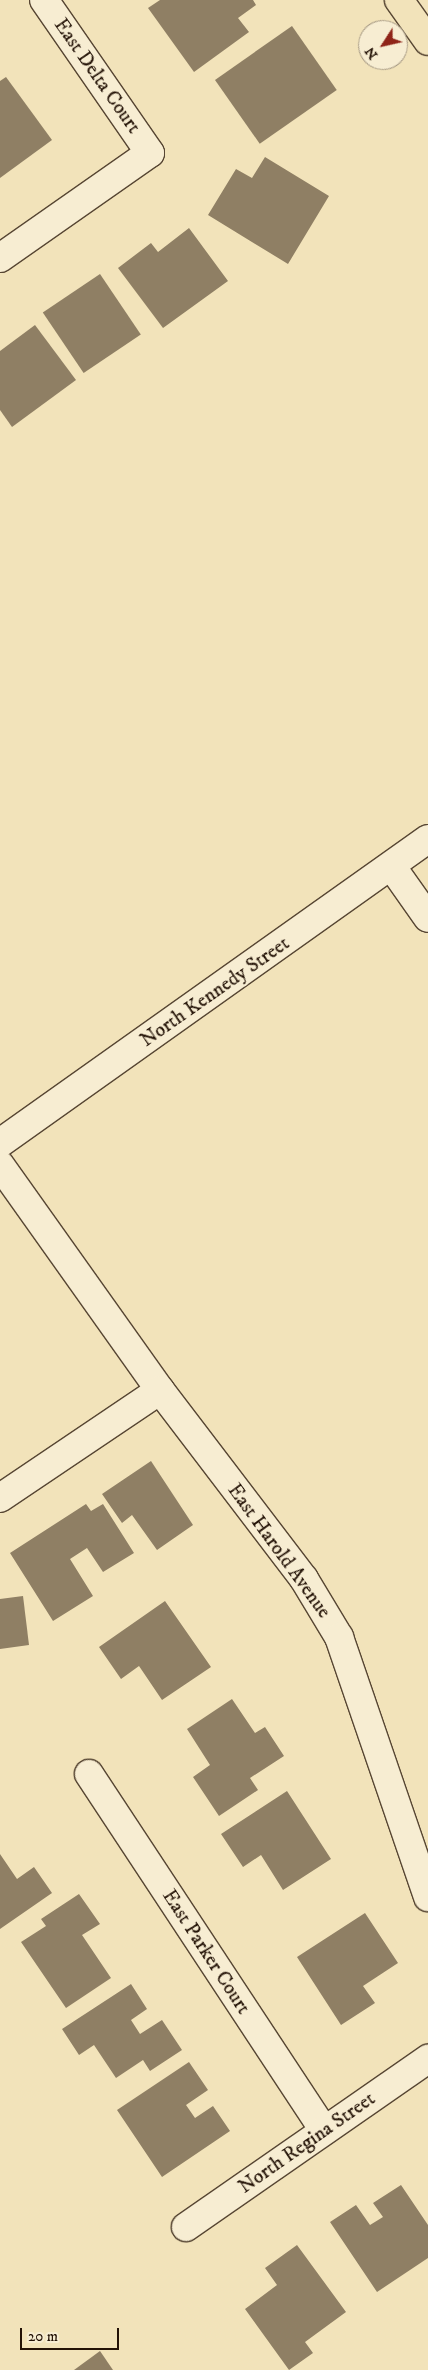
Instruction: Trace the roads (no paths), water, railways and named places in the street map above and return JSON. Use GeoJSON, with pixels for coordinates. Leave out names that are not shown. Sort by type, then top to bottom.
{"type":"FeatureCollection","features":[{"type":"Feature","properties":{"kind":"main road"},"geometry":{"type":"LineString","coordinates":[[399,0],[428,41]]}},
{"type":"Feature","properties":{"kind":"street","name":"East Delta Court"},"geometry":{"type":"LineString","coordinates":[[0,258],[150,153],[44,0]]}},
{"type":"Feature","properties":{"kind":"street","name":"North Kennedy Street"},"geometry":{"type":"LineString","coordinates":[[0,1143],[392,867],[428,839]]}},
{"type":"Feature","properties":{"kind":"street"},"geometry":{"type":"LineString","coordinates":[[392,867],[428,918]]}},
{"type":"Feature","properties":{"kind":"street","name":"East Harold Avenue"},"geometry":{"type":"LineString","coordinates":[[0,1165],[160,1390],[304,1579],[339,1637],[428,1896]]}},
{"type":"Feature","properties":{"kind":"street"},"geometry":{"type":"LineString","coordinates":[[0,1498],[160,1390]]}},
{"type":"Feature","properties":{"kind":"street","name":"East Parker Court"},"geometry":{"type":"LineString","coordinates":[[89,1774],[324,2130]]}},
{"type":"Feature","properties":{"kind":"street","name":"North Regina Street"},"geometry":{"type":"LineString","coordinates":[[186,2227],[428,2059]]}}]}
